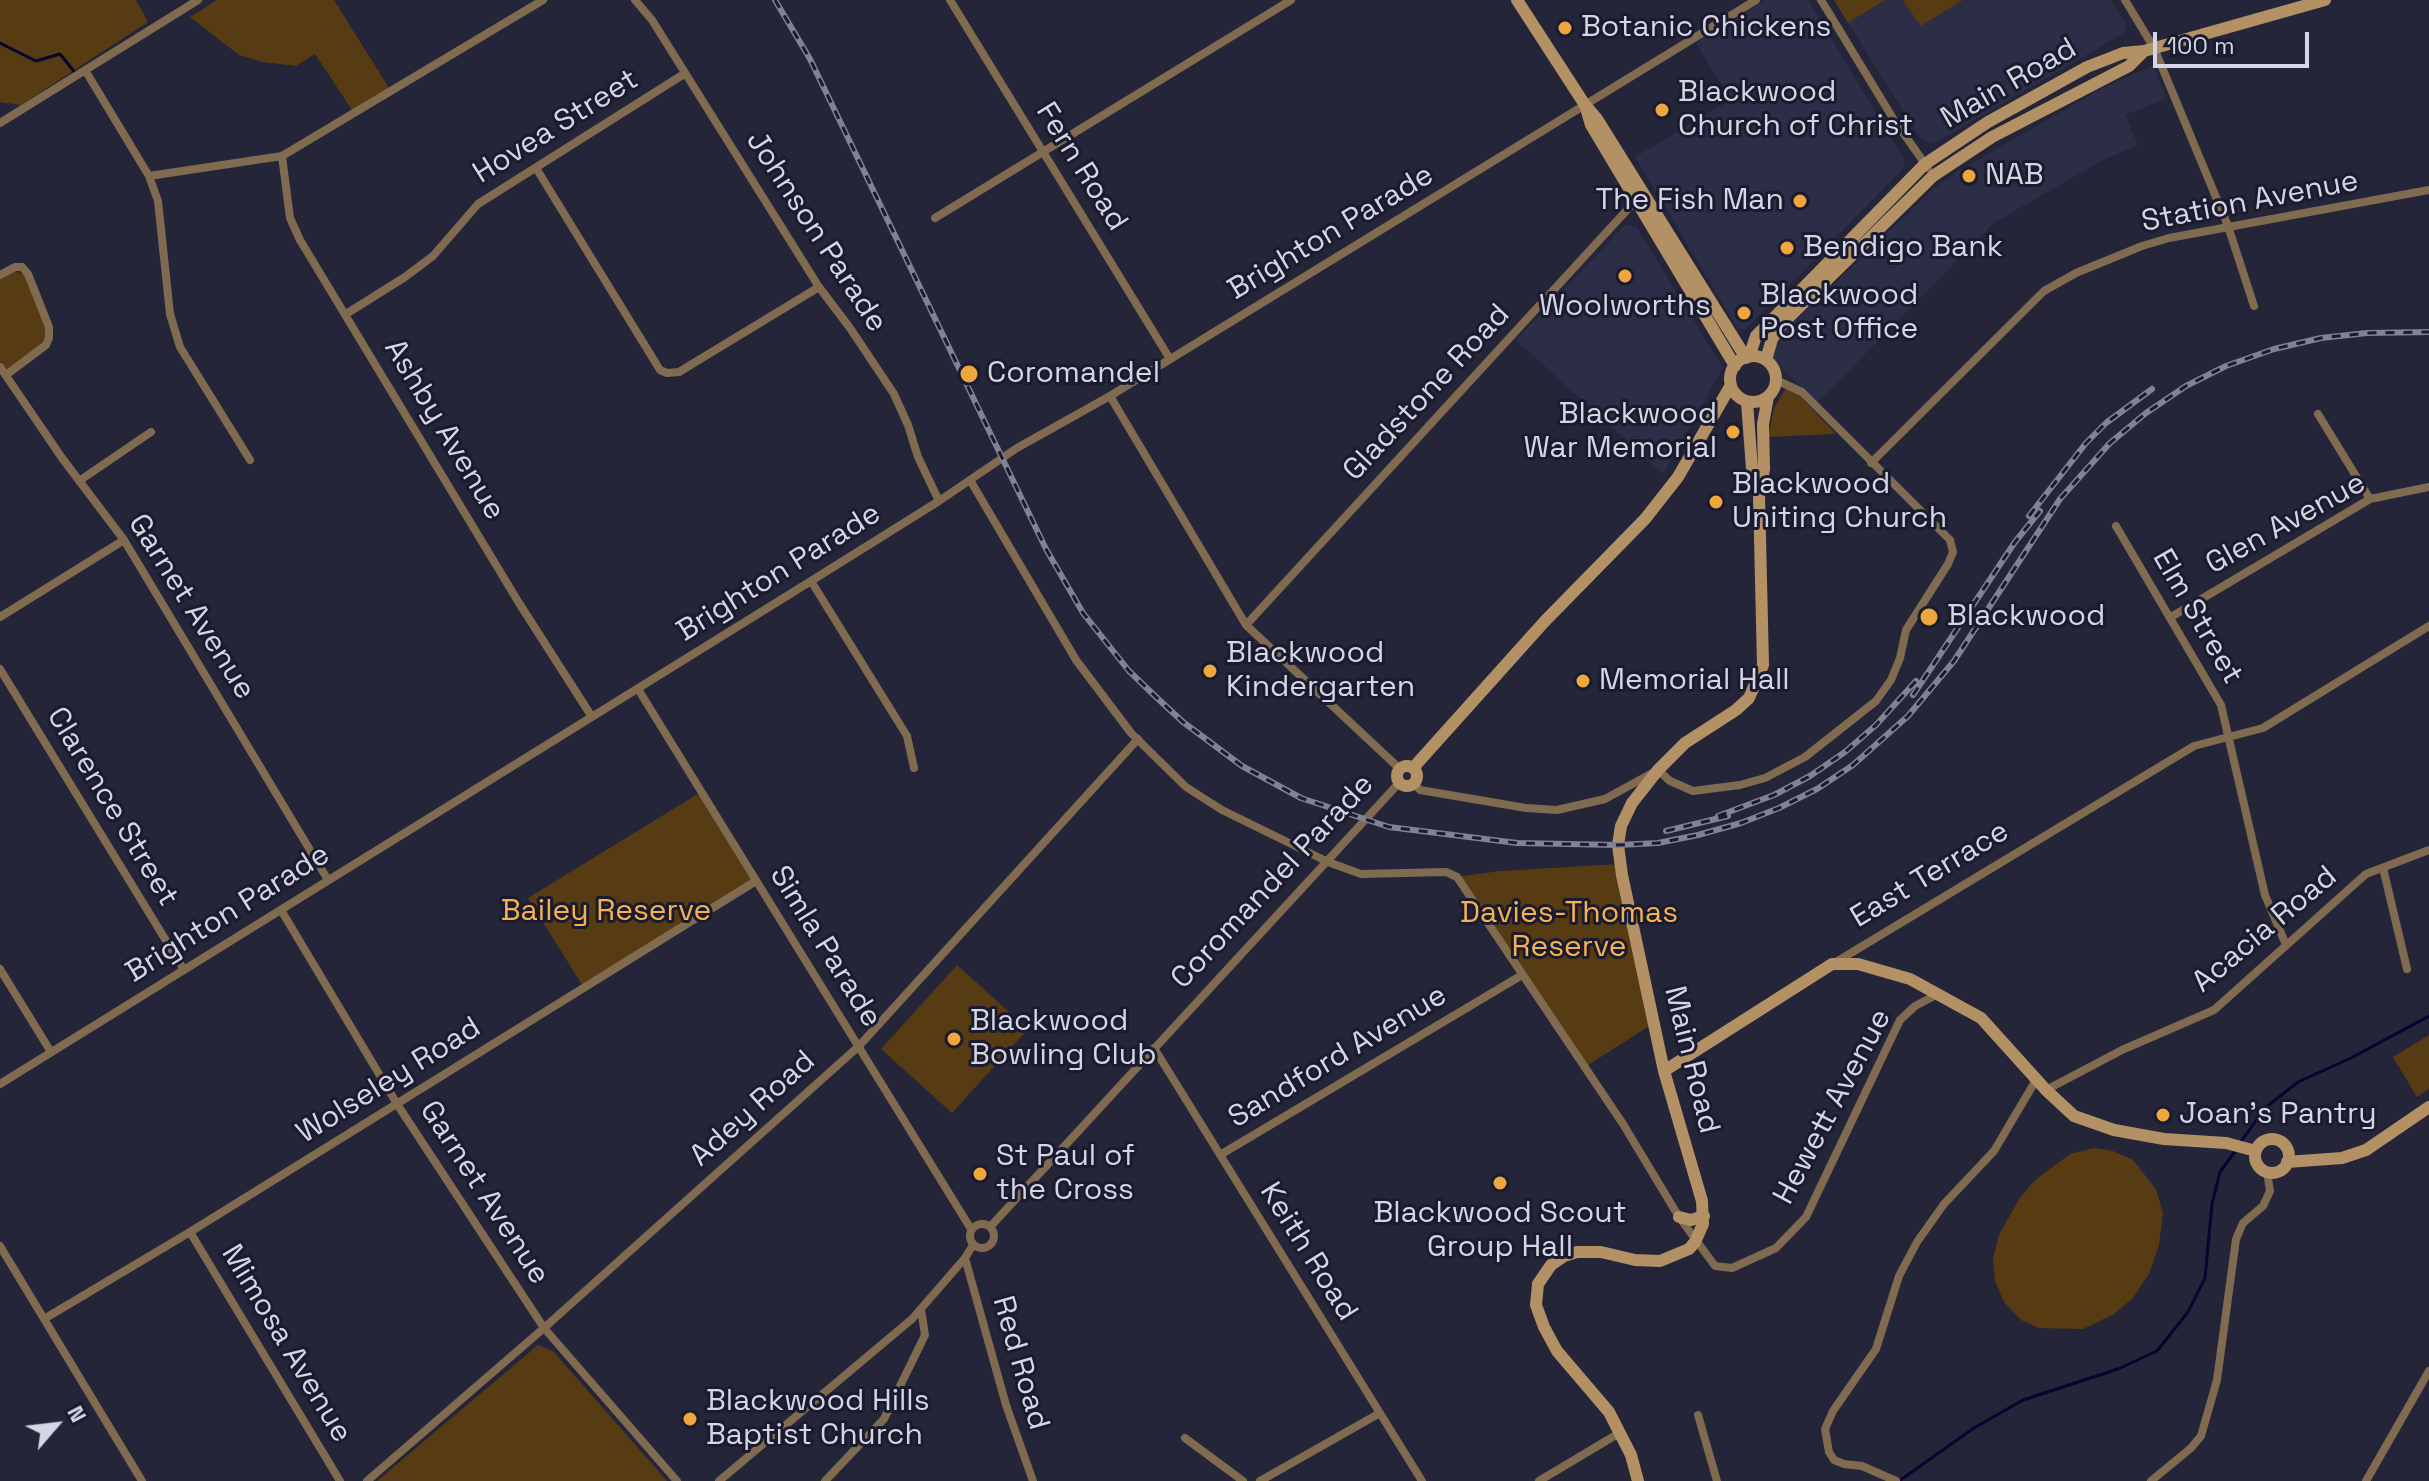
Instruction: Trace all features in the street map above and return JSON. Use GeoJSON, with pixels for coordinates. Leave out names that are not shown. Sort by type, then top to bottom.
{"type":"FeatureCollection","features":[{"type":"Feature","properties":{"kind":"main road"},"geometry":{"type":"LineString","coordinates":[[1517,0],[1597,119],[1735,366]]}},
{"type":"Feature","properties":{"kind":"main road","name":"Main Road"},"geometry":{"type":"LineString","coordinates":[[1748,357],[1756,336],[1925,164],[1988,122],[2087,67],[2123,53],[2149,50],[2325,0]]}},
{"type":"Feature","properties":{"kind":"main road","name":"Main Road"},"geometry":{"type":"LineString","coordinates":[[1766,360],[1772,339],[1783,323],[1933,176],[1992,137],[2129,66],[2149,50]]}},
{"type":"Feature","properties":{"kind":"main road"},"geometry":{"type":"LineString","coordinates":[[1639,196],[1748,357],[1766,360],[1773,368],[1776,380],[1768,397],[1759,402],[1746,401],[1715,413]]}},
{"type":"Feature","properties":{"kind":"main road"},"geometry":{"type":"LineString","coordinates":[[1727,329],[1756,336]]}},
{"type":"Feature","properties":{"kind":"main road"},"geometry":{"type":"LineString","coordinates":[[1746,401],[1736,394],[1731,385],[1731,375],[1735,366],[1748,357]]}},
{"type":"Feature","properties":{"kind":"main road","name":"Coromandel Parade"},"geometry":{"type":"LineString","coordinates":[[1406,769],[1645,519],[1678,477],[1731,385]]}},
{"type":"Feature","properties":{"kind":"main road","name":"Main Road"},"geometry":{"type":"LineString","coordinates":[[1704,1216],[1664,1071],[1618,845],[1621,826],[1632,803],[1658,770],[1685,743],[1736,710],[1749,698],[1758,682],[1763,665],[1759,495],[1764,469],[1763,424],[1768,397]]}},
{"type":"Feature","properties":{"kind":"main road","name":"Main Road"},"geometry":{"type":"LineString","coordinates":[[1746,401],[1752,469],[1759,495]]}},
{"type":"Feature","properties":{"kind":"main road"},"geometry":{"type":"LineString","coordinates":[[1406,769],[1417,777],[1414,784],[1407,787],[1399,783],[1396,776],[1406,769]]}},
{"type":"Feature","properties":{"kind":"main road"},"geometry":{"type":"LineString","coordinates":[[1832,964],[1858,964],[1910,979],[1981,1018],[2036,1080],[2074,1116],[2114,1130],[2250,1150],[2258,1165],[2267,1172],[2280,1170],[2287,1162],[2342,1158],[2366,1150],[2429,1107]]}},
{"type":"Feature","properties":{"kind":"main road","name":"East Terrace"},"geometry":{"type":"LineString","coordinates":[[1664,1071],[1832,964]]}},
{"type":"Feature","properties":{"kind":"main road"},"geometry":{"type":"LineString","coordinates":[[2250,1150],[2262,1142],[2276,1140],[2285,1146],[2287,1162]]}},
{"type":"Feature","properties":{"kind":"main road"},"geometry":{"type":"LineString","coordinates":[[1638,1481],[1631,1455],[1609,1412],[1557,1351],[1536,1305],[1538,1284],[1551,1265],[1577,1252],[1601,1252],[1635,1260],[1660,1261],[1689,1249],[1701,1232],[1704,1216],[1691,1220],[1679,1217]]}},
{"type":"Feature","properties":{"kind":"street"},"geometry":{"type":"LineString","coordinates":[[1,119],[198,0]]}},
{"type":"Feature","properties":{"kind":"street"},"geometry":{"type":"LineString","coordinates":[[149,176],[282,156],[543,0]]}},
{"type":"Feature","properties":{"kind":"street","name":"Johnson Parade"},"geometry":{"type":"LineString","coordinates":[[635,0],[652,20],[819,287],[894,394],[939,501]]}},
{"type":"Feature","properties":{"kind":"street","name":"Fern Road"},"geometry":{"type":"LineString","coordinates":[[950,0],[1170,359]]}},
{"type":"Feature","properties":{"kind":"street"},"geometry":{"type":"LineString","coordinates":[[935,218],[1291,0]]}},
{"type":"Feature","properties":{"kind":"street","name":"Brighton Parade"},"geometry":{"type":"LineString","coordinates":[[0,1084],[939,501],[1017,448],[1110,396],[1756,0]]}},
{"type":"Feature","properties":{"kind":"street"},"geometry":{"type":"LineString","coordinates":[[1821,0],[1933,176]]}},
{"type":"Feature","properties":{"kind":"street"},"geometry":{"type":"LineString","coordinates":[[2125,0],[2228,226],[2254,306]]}},
{"type":"Feature","properties":{"kind":"street"},"geometry":{"type":"LineString","coordinates":[[85,70],[149,176],[158,201],[170,314],[180,347],[250,460]]}},
{"type":"Feature","properties":{"kind":"street","name":"Hovea Street"},"geometry":{"type":"LineString","coordinates":[[346,314],[433,256],[478,204],[684,74]]}},
{"type":"Feature","properties":{"kind":"street","name":"Ashby Avenue"},"geometry":{"type":"LineString","coordinates":[[282,156],[290,218],[300,240],[519,603],[592,717]]}},
{"type":"Feature","properties":{"kind":"street"},"geometry":{"type":"LineString","coordinates":[[536,168],[660,370],[667,373],[679,372],[819,287]]}},
{"type":"Feature","properties":{"kind":"street","name":"Station Avenue"},"geometry":{"type":"LineString","coordinates":[[1871,463],[2044,291],[2076,273],[2142,246],[2228,226],[2429,190]]}},
{"type":"Feature","properties":{"kind":"street","name":"Gladstone Road"},"geometry":{"type":"LineString","coordinates":[[1246,625],[1639,196]]}},
{"type":"Feature","properties":{"kind":"street"},"geometry":{"type":"LineString","coordinates":[[0,275],[22,267],[28,274],[49,327],[46,345],[6,375]]}},
{"type":"Feature","properties":{"kind":"street","name":"Garnet Avenue"},"geometry":{"type":"LineString","coordinates":[[0,367],[124,540],[328,880]]}},
{"type":"Feature","properties":{"kind":"street"},"geometry":{"type":"LineString","coordinates":[[1414,784],[1420,790],[1526,808],[1557,810],[1605,799],[1658,770],[1670,781],[1693,791],[1740,785],[1788,768],[1876,701],[1891,680],[1906,630],[1948,564],[1953,552],[1950,540],[1802,392],[1776,380]]}},
{"type":"Feature","properties":{"kind":"street"},"geometry":{"type":"LineString","coordinates":[[1110,396],[1246,625],[1406,769]]}},
{"type":"Feature","properties":{"kind":"street"},"geometry":{"type":"LineString","coordinates":[[2318,414],[2370,499]]}},
{"type":"Feature","properties":{"kind":"street"},"geometry":{"type":"LineString","coordinates":[[79,481],[151,432]]}},
{"type":"Feature","properties":{"kind":"street"},"geometry":{"type":"LineString","coordinates":[[970,480],[1076,660],[1138,739],[1186,787],[1222,810],[1328,862]]}},
{"type":"Feature","properties":{"kind":"street","name":"Glen Avenue"},"geometry":{"type":"LineString","coordinates":[[2171,617],[2370,499],[2429,487]]}},
{"type":"Feature","properties":{"kind":"street","name":"Elm Street"},"geometry":{"type":"LineString","coordinates":[[2116,526],[2221,705],[2265,895],[2286,945]]}},
{"type":"Feature","properties":{"kind":"street"},"geometry":{"type":"LineString","coordinates":[[0,617],[124,540]]}},
{"type":"Feature","properties":{"kind":"street"},"geometry":{"type":"LineString","coordinates":[[811,581],[907,736],[914,768]]}},
{"type":"Feature","properties":{"kind":"street","name":"East Terrace"},"geometry":{"type":"LineString","coordinates":[[1832,964],[2194,746],[2263,728],[2429,626]]}},
{"type":"Feature","properties":{"kind":"street","name":"Clarence Street"},"geometry":{"type":"LineString","coordinates":[[0,669],[184,970]]}},
{"type":"Feature","properties":{"kind":"street","name":"Simla Parade"},"geometry":{"type":"LineString","coordinates":[[638,689],[971,1229]]}},
{"type":"Feature","properties":{"kind":"street","name":"Adey Road"},"geometry":{"type":"LineString","coordinates":[[367,1481],[544,1328],[859,1046],[1138,739]]}},
{"type":"Feature","properties":{"kind":"street","name":"Coromandel Parade"},"geometry":{"type":"LineString","coordinates":[[990,1227],[1399,783]]}},
{"type":"Feature","properties":{"kind":"street","name":"Acacia Road"},"geometry":{"type":"LineString","coordinates":[[2046,1090],[2122,1050],[2214,1010],[2366,874],[2429,850]]}},
{"type":"Feature","properties":{"kind":"street","name":"Hewett Avenue"},"geometry":{"type":"LineString","coordinates":[[1328,862],[1361,874],[1446,872],[1457,877],[1623,1124],[1695,1242],[1715,1266],[1732,1268],[1776,1248],[1806,1217],[1900,1020],[1915,1006],[1938,994]]}},
{"type":"Feature","properties":{"kind":"street"},"geometry":{"type":"LineString","coordinates":[[2383,868],[2407,969]]}},
{"type":"Feature","properties":{"kind":"street","name":"Wolseley Road"},"geometry":{"type":"LineString","coordinates":[[44,1319],[756,881]]}},
{"type":"Feature","properties":{"kind":"street","name":"Garnet Avenue"},"geometry":{"type":"LineString","coordinates":[[281,910],[397,1104],[544,1328],[677,1481]]}},
{"type":"Feature","properties":{"kind":"street"},"geometry":{"type":"LineString","coordinates":[[0,969],[51,1052]]}},
{"type":"Feature","properties":{"kind":"street","name":"Sandford Avenue"},"geometry":{"type":"LineString","coordinates":[[1220,1155],[1522,975]]}},
{"type":"Feature","properties":{"kind":"street","name":"Keith Road"},"geometry":{"type":"LineString","coordinates":[[1154,1048],[1422,1481]]}},
{"type":"Feature","properties":{"kind":"street"},"geometry":{"type":"LineString","coordinates":[[1894,1480],[1862,1466],[1834,1460],[1829,1452],[1825,1429],[1833,1411],[1876,1349],[1899,1276],[1917,1242],[1944,1204],[1994,1151],[2036,1080]]}},
{"type":"Feature","properties":{"kind":"street"},"geometry":{"type":"LineString","coordinates":[[2151,1481],[2201,1436],[2217,1380],[2236,1239],[2243,1223],[2263,1206],[2270,1191],[2267,1172]]}},
{"type":"Feature","properties":{"kind":"street"},"geometry":{"type":"LineString","coordinates":[[980,1224],[990,1227],[994,1235],[992,1242],[985,1247],[973,1245],[971,1229],[980,1224]]}},
{"type":"Feature","properties":{"kind":"street","name":"Mimosa Avenue"},"geometry":{"type":"LineString","coordinates":[[190,1232],[340,1481]]}},
{"type":"Feature","properties":{"kind":"street"},"geometry":{"type":"LineString","coordinates":[[719,1481],[912,1319],[973,1245]]}},
{"type":"Feature","properties":{"kind":"street"},"geometry":{"type":"LineString","coordinates":[[0,1246],[142,1481]]}},
{"type":"Feature","properties":{"kind":"street","name":"Red Road"},"geometry":{"type":"LineString","coordinates":[[965,1258],[1006,1405],[1033,1481]]}},
{"type":"Feature","properties":{"kind":"street"},"geometry":{"type":"LineString","coordinates":[[825,1481],[884,1419],[925,1335],[921,1309]]}},
{"type":"Feature","properties":{"kind":"street"},"geometry":{"type":"LineString","coordinates":[[912,1319],[924,1325]]}},
{"type":"Feature","properties":{"kind":"street"},"geometry":{"type":"LineString","coordinates":[[2366,1481],[2429,1371]]}},
{"type":"Feature","properties":{"kind":"street"},"geometry":{"type":"LineString","coordinates":[[1260,1481],[1380,1413]]}},
{"type":"Feature","properties":{"kind":"street"},"geometry":{"type":"LineString","coordinates":[[1698,1415],[1717,1481]]}},
{"type":"Feature","properties":{"kind":"street"},"geometry":{"type":"LineString","coordinates":[[1539,1481],[1621,1432]]}},
{"type":"Feature","properties":{"kind":"street"},"geometry":{"type":"LineString","coordinates":[[1185,1438],[1243,1481]]}},
{"type":"Feature","properties":{"kind":"shaded area"},"geometry":{"type":"Polygon","coordinates":[[[1765,0],[1808,0],[1905,160],[1903,169],[1745,330],[1737,328],[1635,157],[1731,100],[1696,43],[1765,0]]]}},
{"type":"Feature","properties":{"kind":"shaded area"},"geometry":{"type":"Polygon","coordinates":[[[1885,0],[1902,0],[1921,26],[1963,0],[2111,0],[2126,24],[2124,33],[1933,144],[1920,138],[1848,23],[1885,0]]]}},
{"type":"Feature","properties":{"kind":"shaded area"},"geometry":{"type":"Polygon","coordinates":[[[2154,65],[2166,99],[2125,115],[2138,145],[2103,160],[1994,223],[1817,403],[1771,357],[1773,342],[1933,189],[1963,168],[2103,88],[2154,65]]]}},
{"type":"Feature","properties":{"kind":"shaded area"},"geometry":{"type":"Polygon","coordinates":[[[1625,225],[1636,226],[1723,368],[1663,474],[1516,340],[1625,225]]]}},
{"type":"Feature","properties":{"kind":"green space"},"geometry":{"type":"Polygon","coordinates":[[[0,0],[136,0],[148,22],[21,105],[0,102],[0,0]]]}},
{"type":"Feature","properties":{"kind":"green space"},"geometry":{"type":"Polygon","coordinates":[[[217,0],[334,0],[389,88],[352,110],[315,54],[296,66],[239,55],[190,17],[217,0]]]}},
{"type":"Feature","properties":{"kind":"green space"},"geometry":{"type":"Polygon","coordinates":[[[1834,0],[1885,0],[1848,23],[1834,0]]]}},
{"type":"Feature","properties":{"kind":"green space"},"geometry":{"type":"Polygon","coordinates":[[[1902,0],[1963,0],[1921,26],[1902,0]]]}},
{"type":"Feature","properties":{"kind":"green space"},"geometry":{"type":"Polygon","coordinates":[[[14,271],[26,275],[46,338],[43,345],[6,371],[0,361],[0,278],[14,271]]]}},
{"type":"Feature","properties":{"kind":"green space"},"geometry":{"type":"Polygon","coordinates":[[[1786,388],[1798,394],[1836,434],[1768,437],[1774,408],[1786,388]]]}},
{"type":"Feature","properties":{"kind":"green space","name":"Bailey Reserve"},"geometry":{"type":"Polygon","coordinates":[[[701,792],[756,881],[584,988],[528,898],[701,792]]]}},
{"type":"Feature","properties":{"kind":"green space","name":"Davies-Thomas Reserve"},"geometry":{"type":"Polygon","coordinates":[[[1620,864],[1654,1023],[1585,1067],[1457,877],[1500,871],[1620,864]]]}},
{"type":"Feature","properties":{"kind":"green space","name":"Blackwood Bowling Club"},"geometry":{"type":"Polygon","coordinates":[[[957,965],[1028,1029],[952,1113],[881,1049],[957,965]]]}},
{"type":"Feature","properties":{"kind":"green space"},"geometry":{"type":"Polygon","coordinates":[[[2429,1035],[2429,1089],[2417,1097],[2393,1057],[2429,1035]]]}},
{"type":"Feature","properties":{"kind":"green space"},"geometry":{"type":"Polygon","coordinates":[[[2094,1148],[2113,1151],[2133,1160],[2156,1189],[2163,1213],[2159,1245],[2149,1274],[2132,1299],[2114,1314],[2083,1329],[2039,1328],[2021,1320],[2004,1302],[1995,1281],[1993,1259],[1999,1235],[2019,1199],[2035,1180],[2070,1154],[2094,1148]]]}},
{"type":"Feature","properties":{"kind":"green space"},"geometry":{"type":"Polygon","coordinates":[[[538,1345],[553,1351],[667,1481],[377,1481],[538,1345]]]}},
{"type":"Feature","properties":{"kind":"waterway"},"geometry":{"type":"LineString","coordinates":[[0,43],[36,61],[60,54],[77,75]]}},
{"type":"Feature","properties":{"kind":"waterway"},"geometry":{"type":"LineString","coordinates":[[2240,1143],[2265,1108],[2298,1082],[2351,1058],[2429,1016]]}},
{"type":"Feature","properties":{"kind":"waterway"},"geometry":{"type":"LineString","coordinates":[[1899,1481],[1974,1428],[2023,1400],[2118,1369],[2157,1351],[2188,1312],[2205,1278],[2212,1204],[2220,1172],[2236,1150]]}},
{"type":"Feature","properties":{"kind":"railway"},"geometry":{"type":"LineString","coordinates":[[775,0],[810,59],[1046,549],[1083,613],[1129,671],[1156,697],[1183,722],[1242,766],[1301,798],[1389,827],[1517,843],[1618,845],[1658,843],[1698,835],[1779,808],[1817,789],[1853,765],[1908,716],[1954,661],[2060,499],[2110,443],[2146,413],[2186,386],[2226,366],[2274,349],[2321,338],[2367,333],[2429,332]]}},
{"type":"Feature","properties":{"kind":"railway"},"geometry":{"type":"LineString","coordinates":[[2029,516],[2086,443],[2106,423],[2152,389]]}},
{"type":"Feature","properties":{"kind":"railway"},"geometry":{"type":"LineString","coordinates":[[1913,695],[2015,542],[2040,511]]}},
{"type":"Feature","properties":{"kind":"railway"},"geometry":{"type":"LineString","coordinates":[[1718,816],[1774,795],[1810,776],[1845,752],[1876,725],[1916,681]]}},
{"type":"Feature","properties":{"kind":"railway"},"geometry":{"type":"LineString","coordinates":[[1666,831],[1728,816]]}},
{"type":"Feature","properties":{"kind":"place","name":"Botanic Chickens"},"geometry":{"type":"Point","coordinates":[1565,28]}},
{"type":"Feature","properties":{"kind":"place","name":"Blackwood Church of Christ"},"geometry":{"type":"Point","coordinates":[1662,110]}},
{"type":"Feature","properties":{"kind":"place","name":"NAB"},"geometry":{"type":"Point","coordinates":[1969,176]}},
{"type":"Feature","properties":{"kind":"place","name":"The Fish Man"},"geometry":{"type":"Point","coordinates":[1800,201]}},
{"type":"Feature","properties":{"kind":"place","name":"Bendigo Bank"},"geometry":{"type":"Point","coordinates":[1787,248]}},
{"type":"Feature","properties":{"kind":"place","name":"Woolworths"},"geometry":{"type":"Point","coordinates":[1625,276]}},
{"type":"Feature","properties":{"kind":"place","name":"Blackwood Post Office"},"geometry":{"type":"Point","coordinates":[1744,313]}},
{"type":"Feature","properties":{"kind":"place","name":"Coromandel"},"geometry":{"type":"Point","coordinates":[969,374]}},
{"type":"Feature","properties":{"kind":"place","name":"Blackwood War Memorial"},"geometry":{"type":"Point","coordinates":[1733,432]}},
{"type":"Feature","properties":{"kind":"place","name":"Blackwood Uniting Church"},"geometry":{"type":"Point","coordinates":[1716,502]}},
{"type":"Feature","properties":{"kind":"place","name":"Blackwood"},"geometry":{"type":"Point","coordinates":[1929,617]}},
{"type":"Feature","properties":{"kind":"place","name":"Blackwood Kindergarten"},"geometry":{"type":"Point","coordinates":[1210,671]}},
{"type":"Feature","properties":{"kind":"place","name":"Memorial Hall"},"geometry":{"type":"Point","coordinates":[1583,681]}},
{"type":"Feature","properties":{"kind":"place","name":"Blackwood Bowling Club"},"geometry":{"type":"Point","coordinates":[954,1039]}},
{"type":"Feature","properties":{"kind":"place","name":"Joan's Pantry"},"geometry":{"type":"Point","coordinates":[2163,1115]}},
{"type":"Feature","properties":{"kind":"place","name":"St Paul of the Cross"},"geometry":{"type":"Point","coordinates":[980,1174]}},
{"type":"Feature","properties":{"kind":"place","name":"Blackwood Scout Group Hall"},"geometry":{"type":"Point","coordinates":[1500,1183]}},
{"type":"Feature","properties":{"kind":"place","name":"Blackwood Hills Baptist Church"},"geometry":{"type":"Point","coordinates":[690,1419]}}]}
